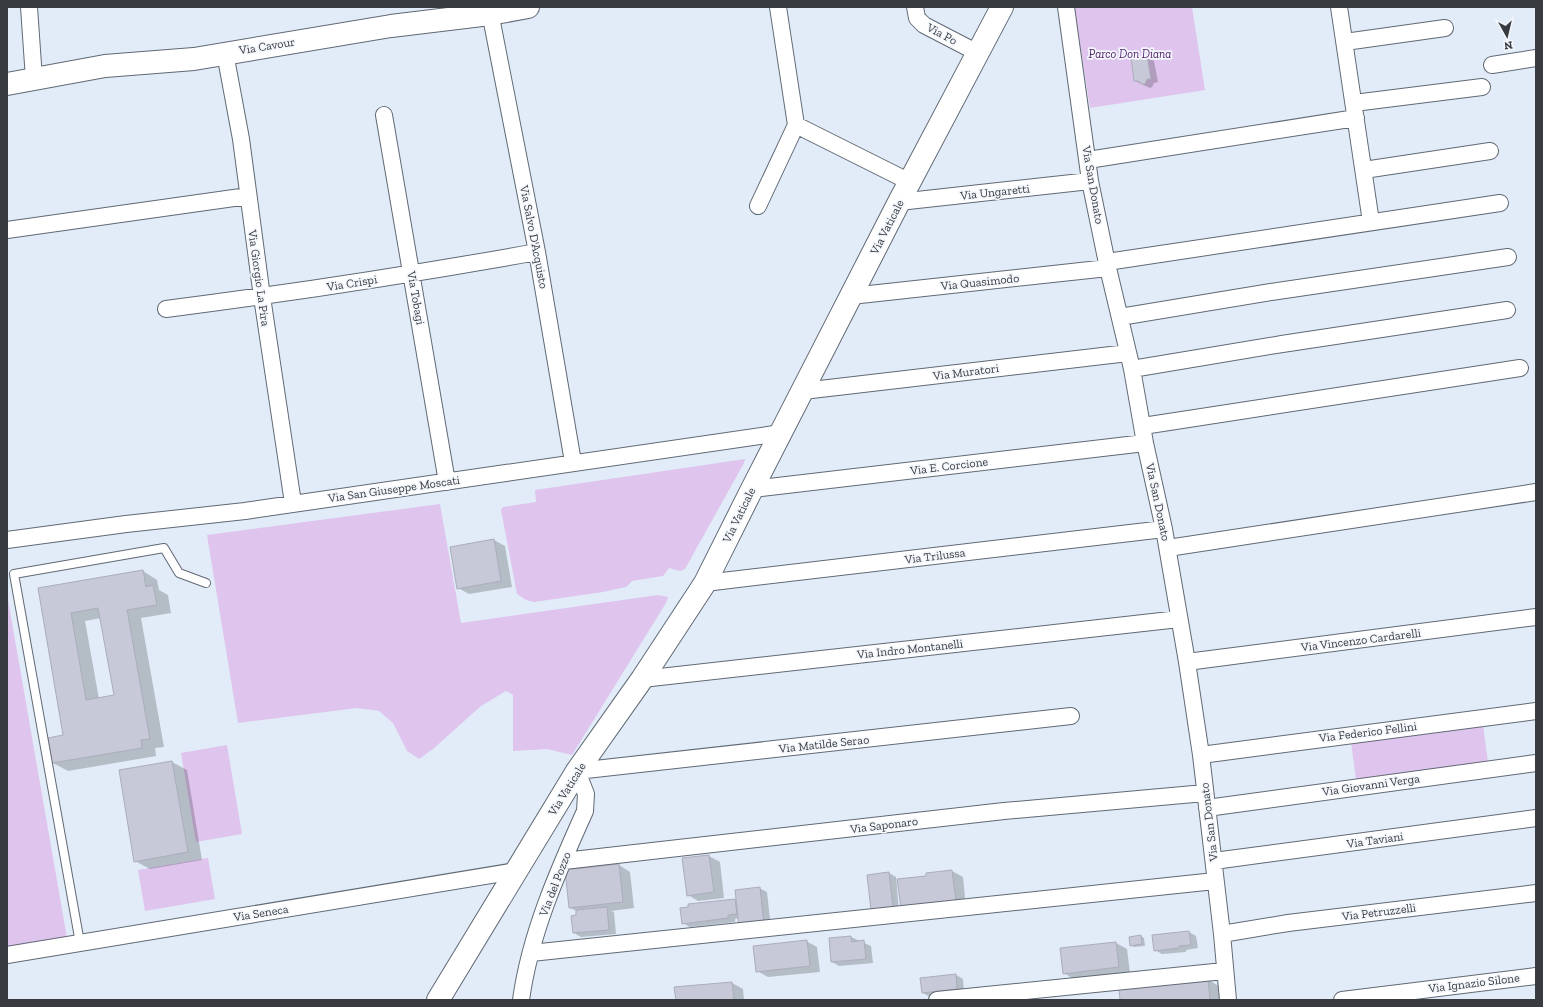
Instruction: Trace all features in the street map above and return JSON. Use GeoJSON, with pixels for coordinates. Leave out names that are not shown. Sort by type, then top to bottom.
{"type":"FeatureCollection","features":[{"type":"Feature","properties":{"kind":"street"},"geometry":{"type":"LineString","coordinates":[[29,7],[34,79]]}},
{"type":"Feature","properties":{"kind":"street","name":"Via Cavour"},"geometry":{"type":"LineString","coordinates":[[7,84],[105,66],[194,59],[490,10],[528,7]]}},
{"type":"Feature","properties":{"kind":"street"},"geometry":{"type":"LineString","coordinates":[[758,206],[796,125],[778,7]]}},
{"type":"Feature","properties":{"kind":"street","name":"Via Po"},"geometry":{"type":"LineString","coordinates":[[915,7],[917,18],[924,25],[978,53]]}},
{"type":"Feature","properties":{"kind":"street","name":"Via Vaticale"},"geometry":{"type":"LineString","coordinates":[[438,1000],[577,772],[642,679],[705,583],[899,202],[1002,7]]}},
{"type":"Feature","properties":{"kind":"street","name":"Via San Donato"},"geometry":{"type":"LineString","coordinates":[[1066,7],[1090,181],[1132,369],[1168,548],[1187,662],[1201,755],[1214,861],[1228,1000]]}},
{"type":"Feature","properties":{"kind":"street"},"geometry":{"type":"LineString","coordinates":[[1340,7],[1371,222]]}},
{"type":"Feature","properties":{"kind":"street","name":"Via Salvo D'Acquisto"},"geometry":{"type":"LineString","coordinates":[[490,10],[537,252],[573,462]]}},
{"type":"Feature","properties":{"kind":"street"},"geometry":{"type":"LineString","coordinates":[[1345,42],[1445,28]]}},
{"type":"Feature","properties":{"kind":"street","name":"Via Giorgio La Pira"},"geometry":{"type":"LineString","coordinates":[[225,53],[241,139],[262,297],[293,503]]}},
{"type":"Feature","properties":{"kind":"street"},"geometry":{"type":"LineString","coordinates":[[1492,64],[1536,58]]}},
{"type":"Feature","properties":{"kind":"street"},"geometry":{"type":"LineString","coordinates":[[1088,160],[1482,87]]}},
{"type":"Feature","properties":{"kind":"street","name":"Via Tobagi"},"geometry":{"type":"LineString","coordinates":[[384,114],[447,482]]}},
{"type":"Feature","properties":{"kind":"street"},"geometry":{"type":"LineString","coordinates":[[796,125],[910,182]]}},
{"type":"Feature","properties":{"kind":"street"},"geometry":{"type":"LineString","coordinates":[[1364,170],[1490,151]]}},
{"type":"Feature","properties":{"kind":"street","name":"Via Ungaretti"},"geometry":{"type":"LineString","coordinates":[[899,202],[1090,181]]}},
{"type":"Feature","properties":{"kind":"street"},"geometry":{"type":"LineString","coordinates":[[7,230],[248,196]]}},
{"type":"Feature","properties":{"kind":"street","name":"Via Quasimodo"},"geometry":{"type":"LineString","coordinates":[[851,296],[1108,265],[1371,222],[1500,204]]}},
{"type":"Feature","properties":{"kind":"street","name":"Via Crispi"},"geometry":{"type":"LineString","coordinates":[[166,309],[262,297],[412,274],[537,252]]}},
{"type":"Feature","properties":{"kind":"street"},"geometry":{"type":"LineString","coordinates":[[1120,317],[1271,292],[1508,257]]}},
{"type":"Feature","properties":{"kind":"street"},"geometry":{"type":"LineString","coordinates":[[1132,369],[1282,344],[1507,310]]}},
{"type":"Feature","properties":{"kind":"street","name":"Via Muratori"},"geometry":{"type":"LineString","coordinates":[[803,391],[1128,353]]}},
{"type":"Feature","properties":{"kind":"street"},"geometry":{"type":"LineString","coordinates":[[1143,426],[1520,368]]}},
{"type":"Feature","properties":{"kind":"street","name":"Via San Giuseppe Moscati"},"geometry":{"type":"LineString","coordinates":[[7,540],[447,482],[573,462],[781,433]]}},
{"type":"Feature","properties":{"kind":"street","name":"Via E. Corcione"},"geometry":{"type":"LineString","coordinates":[[752,489],[1146,443]]}},
{"type":"Feature","properties":{"kind":"street"},"geometry":{"type":"LineString","coordinates":[[1168,548],[1536,492]]}},
{"type":"Feature","properties":{"kind":"street","name":"Via Trilussa"},"geometry":{"type":"LineString","coordinates":[[705,583],[1164,529]]}},
{"type":"Feature","properties":{"kind":"street","name":"Via Vincenzo Cardarelli"},"geometry":{"type":"LineString","coordinates":[[1187,662],[1536,617]]}},
{"type":"Feature","properties":{"kind":"street","name":"Via Indro Montanelli"},"geometry":{"type":"LineString","coordinates":[[642,679],[1179,620]]}},
{"type":"Feature","properties":{"kind":"street","name":"Via Federico Fellini"},"geometry":{"type":"LineString","coordinates":[[1201,755],[1536,711]]}},
{"type":"Feature","properties":{"kind":"street","name":"Via Matilde Serao"},"geometry":{"type":"LineString","coordinates":[[577,772],[1071,716]]}},
{"type":"Feature","properties":{"kind":"street","name":"Via Giovanni Verga"},"geometry":{"type":"LineString","coordinates":[[1206,800],[1536,763]]}},
{"type":"Feature","properties":{"kind":"street","name":"Via del Pozzo"},"geometry":{"type":"LineString","coordinates":[[521,1000],[526,969],[545,908],[585,811],[586,794],[577,772]]}},
{"type":"Feature","properties":{"kind":"street","name":"Via Saponaro"},"geometry":{"type":"LineString","coordinates":[[564,861],[1004,811],[1206,800]]}},
{"type":"Feature","properties":{"kind":"street","name":"Via Taviani"},"geometry":{"type":"LineString","coordinates":[[1214,861],[1536,818]]}},
{"type":"Feature","properties":{"kind":"street","name":"Via Seneca"},"geometry":{"type":"LineString","coordinates":[[7,955],[516,871]]}},
{"type":"Feature","properties":{"kind":"street"},"geometry":{"type":"LineString","coordinates":[[531,953],[1215,881]]}},
{"type":"Feature","properties":{"kind":"street","name":"Via Petruzzelli"},"geometry":{"type":"LineString","coordinates":[[1222,934],[1288,923],[1536,893]]}},
{"type":"Feature","properties":{"kind":"street"},"geometry":{"type":"LineString","coordinates":[[937,1000],[1224,971]]}},
{"type":"Feature","properties":{"kind":"street","name":"Via Ignazio Silone"},"geometry":{"type":"LineString","coordinates":[[1342,1000],[1536,976]]}},
{"type":"Feature","properties":{"kind":"lane"},"geometry":{"type":"LineString","coordinates":[[80,943],[14,574],[164,548],[179,573],[206,583]]}},
{"type":"Feature","properties":{"kind":"green space","name":"Parco Don Diana"},"geometry":{"type":"Polygon","coordinates":[[[1074,7],[1192,7],[1205,90],[1090,108],[1074,7]]]}},
{"type":"Feature","properties":{"kind":"green space"},"geometry":{"type":"Polygon","coordinates":[[[745,459],[685,569],[680,571],[669,568],[663,576],[632,581],[626,587],[603,592],[534,602],[526,600],[517,594],[501,510],[503,507],[536,502],[535,490],[745,459]]]}},
{"type":"Feature","properties":{"kind":"green space"},"geometry":{"type":"Polygon","coordinates":[[[440,504],[461,623],[658,595],[668,597],[666,603],[572,755],[547,749],[513,751],[513,695],[506,691],[481,706],[433,749],[419,759],[407,751],[393,723],[379,711],[357,708],[238,723],[207,535],[440,504]]]}},
{"type":"Feature","properties":{"kind":"green space"},"geometry":{"type":"Polygon","coordinates":[[[7,594],[67,938],[7,948],[7,594]]]}},
{"type":"Feature","properties":{"kind":"green space"},"geometry":{"type":"Polygon","coordinates":[[[1483,725],[1488,762],[1356,780],[1351,742],[1483,725]]]}},
{"type":"Feature","properties":{"kind":"green space"},"geometry":{"type":"Polygon","coordinates":[[[227,745],[242,834],[196,842],[181,753],[227,745]]]}},
{"type":"Feature","properties":{"kind":"green space"},"geometry":{"type":"Polygon","coordinates":[[[208,858],[215,899],[145,911],[138,870],[208,858]]]}},
{"type":"Feature","properties":{"kind":"building"},"geometry":{"type":"Polygon","coordinates":[[[1147,56],[1151,79],[1147,79],[1145,84],[1142,84],[1138,81],[1134,81],[1131,58],[1147,56]]]}},
{"type":"Feature","properties":{"kind":"building"},"geometry":{"type":"Polygon","coordinates":[[[494,539],[501,581],[457,589],[450,547],[494,539]]]}},
{"type":"Feature","properties":{"kind":"building"},"geometry":{"type":"Polygon","coordinates":[[[143,570],[146,587],[153,585],[157,605],[127,610],[150,739],[141,740],[142,748],[52,763],[48,738],[63,735],[38,588],[143,570]],[[98,608],[71,613],[86,700],[114,695],[98,608]]]}},
{"type":"Feature","properties":{"kind":"building"},"geometry":{"type":"Polygon","coordinates":[[[172,761],[188,852],[134,862],[119,770],[172,761]]]}},
{"type":"Feature","properties":{"kind":"building"},"geometry":{"type":"Polygon","coordinates":[[[709,855],[714,892],[687,896],[682,858],[709,855]]]}},
{"type":"Feature","properties":{"kind":"building"},"geometry":{"type":"Polygon","coordinates":[[[619,864],[623,902],[569,908],[565,870],[619,864]]]}},
{"type":"Feature","properties":{"kind":"building"},"geometry":{"type":"Polygon","coordinates":[[[952,870],[956,902],[901,908],[897,879],[926,876],[926,873],[952,870]]]}},
{"type":"Feature","properties":{"kind":"building"},"geometry":{"type":"Polygon","coordinates":[[[889,872],[893,908],[871,910],[867,875],[889,872]]]}},
{"type":"Feature","properties":{"kind":"building"},"geometry":{"type":"Polygon","coordinates":[[[760,887],[764,925],[739,927],[735,890],[760,887]]]}},
{"type":"Feature","properties":{"kind":"building"},"geometry":{"type":"Polygon","coordinates":[[[735,899],[737,914],[728,915],[728,918],[682,924],[680,908],[688,907],[688,904],[735,899]]]}},
{"type":"Feature","properties":{"kind":"building"},"geometry":{"type":"Polygon","coordinates":[[[607,907],[609,930],[573,933],[571,916],[576,915],[576,910],[607,907]]]}},
{"type":"Feature","properties":{"kind":"building"},"geometry":{"type":"Polygon","coordinates":[[[1189,931],[1191,945],[1154,951],[1152,935],[1189,931]]]}},
{"type":"Feature","properties":{"kind":"building"},"geometry":{"type":"Polygon","coordinates":[[[1141,935],[1142,944],[1130,946],[1129,937],[1141,935]]]}},
{"type":"Feature","properties":{"kind":"building"},"geometry":{"type":"Polygon","coordinates":[[[851,936],[852,942],[864,940],[866,959],[831,962],[829,938],[851,936]]]}},
{"type":"Feature","properties":{"kind":"building"},"geometry":{"type":"Polygon","coordinates":[[[807,940],[810,966],[756,972],[753,946],[807,940]]]}},
{"type":"Feature","properties":{"kind":"building"},"geometry":{"type":"Polygon","coordinates":[[[1116,942],[1119,967],[1063,974],[1060,948],[1116,942]]]}},
{"type":"Feature","properties":{"kind":"building"},"geometry":{"type":"Polygon","coordinates":[[[956,974],[957,989],[922,993],[920,978],[956,974]]]}},
{"type":"Feature","properties":{"kind":"building"},"geometry":{"type":"Polygon","coordinates":[[[1208,978],[1210,1000],[1120,1000],[1119,989],[1208,978]]]}},
{"type":"Feature","properties":{"kind":"building"},"geometry":{"type":"Polygon","coordinates":[[[732,982],[734,1000],[676,1000],[674,987],[732,982]]]}}]}
